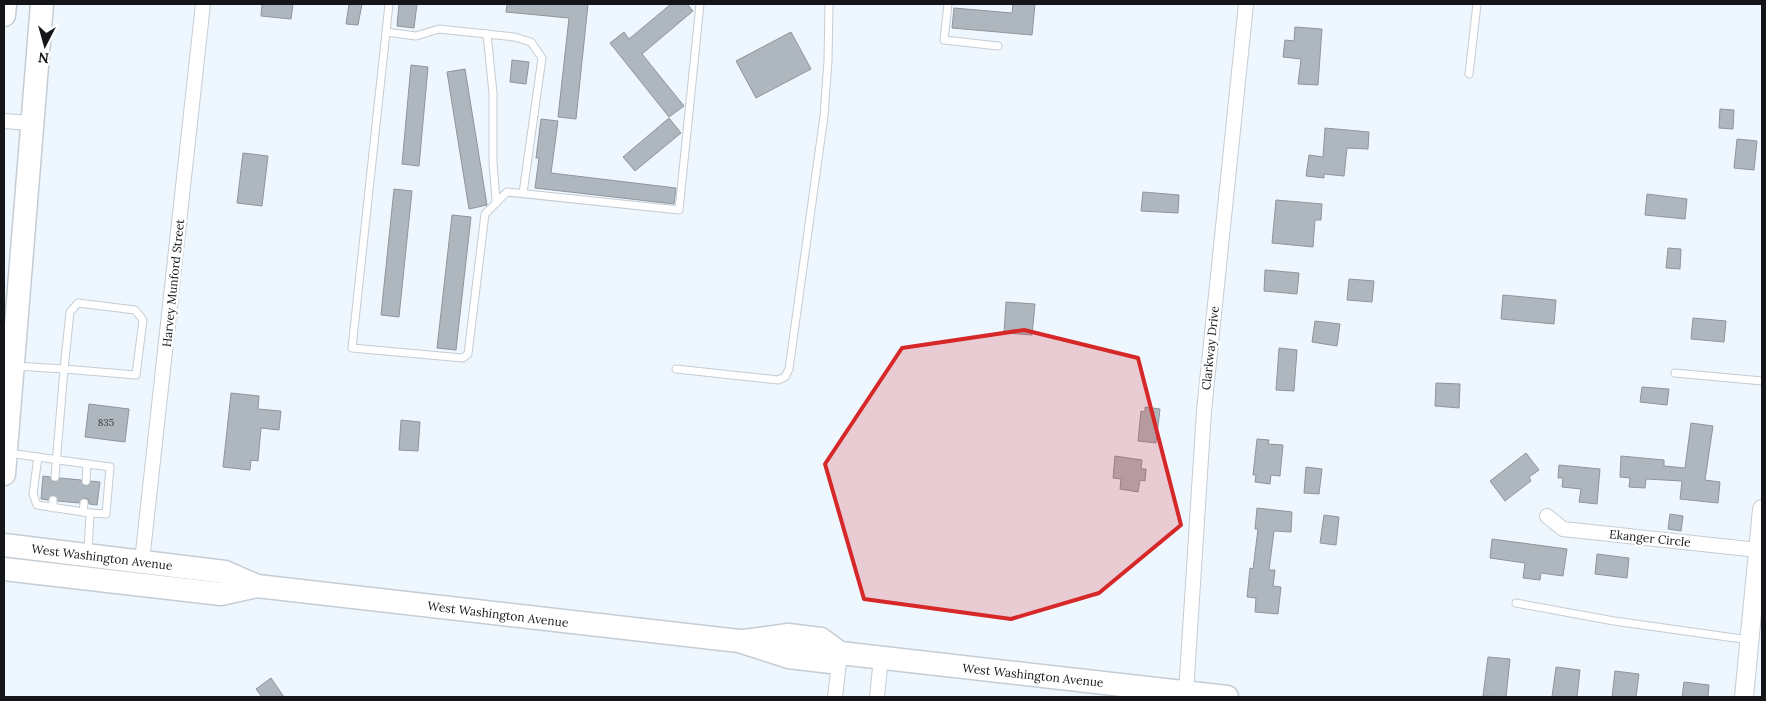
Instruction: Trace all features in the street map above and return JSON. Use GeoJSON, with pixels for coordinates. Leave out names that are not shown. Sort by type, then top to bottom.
{"type":"FeatureCollection","features":[{"type":"Feature","properties":{"kind":"main road"},"geometry":{"type":"LineString","coordinates":[[4,15],[5,4]]}},
{"type":"Feature","properties":{"kind":"main road"},"geometry":{"type":"LineString","coordinates":[[5,463],[42,4]]}},
{"type":"Feature","properties":{"kind":"main road","name":"West Washington Avenue"},"geometry":{"type":"LineString","coordinates":[[4,545],[225,572],[258,586],[739,641],[788,635],[821,639],[840,653],[1227,697]]}},
{"type":"Feature","properties":{"kind":"main road","name":"West Washington Avenue"},"geometry":{"type":"LineString","coordinates":[[4,569],[221,594],[258,586]]}},
{"type":"Feature","properties":{"kind":"street","name":"Harvey Munford Street"},"geometry":{"type":"LineString","coordinates":[[142,561],[203,4]]}},
{"type":"Feature","properties":{"kind":"street","name":"Clarkway Drive"},"geometry":{"type":"LineString","coordinates":[[1186,693],[1204,411],[1246,4]]}},
{"type":"Feature","properties":{"kind":"street"},"geometry":{"type":"LineString","coordinates":[[4,120],[32,124]]}},
{"type":"Feature","properties":{"kind":"street"},"geometry":{"type":"LineString","coordinates":[[1744,697],[1762,509]]}},
{"type":"Feature","properties":{"kind":"street","name":"Ekanger Circle"},"geometry":{"type":"LineString","coordinates":[[1546,516],[1563,529],[1758,550]]}},
{"type":"Feature","properties":{"kind":"street"},"geometry":{"type":"LineString","coordinates":[[835,697],[840,653]]}},
{"type":"Feature","properties":{"kind":"street"},"geometry":{"type":"LineString","coordinates":[[877,697],[881,658]]}},
{"type":"Feature","properties":{"kind":"lane"},"geometry":{"type":"LineString","coordinates":[[389,4],[352,348],[462,358],[468,354],[485,214],[496,200],[507,192],[679,210],[700,4]]}},
{"type":"Feature","properties":{"kind":"lane"},"geometry":{"type":"LineString","coordinates":[[676,369],[778,380],[785,377],[789,369],[824,116],[828,61],[829,4]]}},
{"type":"Feature","properties":{"kind":"lane"},"geometry":{"type":"LineString","coordinates":[[948,4],[944,40],[998,46]]}},
{"type":"Feature","properties":{"kind":"lane"},"geometry":{"type":"LineString","coordinates":[[1469,74],[1476,4]]}},
{"type":"Feature","properties":{"kind":"lane"},"geometry":{"type":"LineString","coordinates":[[386,32],[416,36],[439,29],[487,34],[532,42],[542,58],[522,193]]}},
{"type":"Feature","properties":{"kind":"lane"},"geometry":{"type":"LineString","coordinates":[[487,34],[493,93],[493,163],[496,200]]}},
{"type":"Feature","properties":{"kind":"lane"},"geometry":{"type":"LineString","coordinates":[[12,366],[64,369],[136,376],[143,320],[135,310],[78,303],[70,312],[64,369],[55,478]]}},
{"type":"Feature","properties":{"kind":"lane"},"geometry":{"type":"LineString","coordinates":[[1675,373],[1762,382]]}},
{"type":"Feature","properties":{"kind":"lane"},"geometry":{"type":"LineString","coordinates":[[5,463],[38,457],[110,467],[106,514],[87,513],[53,504],[37,506],[33,494],[38,457]]}},
{"type":"Feature","properties":{"kind":"lane"},"geometry":{"type":"LineString","coordinates":[[86,481],[87,464]]}},
{"type":"Feature","properties":{"kind":"lane"},"geometry":{"type":"LineString","coordinates":[[84,503],[87,513],[88,555]]}},
{"type":"Feature","properties":{"kind":"lane"},"geometry":{"type":"LineString","coordinates":[[1516,603],[1614,621],[1749,640]]}},
{"type":"Feature","properties":{"kind":"highlighted area"},"geometry":{"type":"Polygon","coordinates":[[[1024,330],[1138,358],[1181,525],[1099,593],[1011,619],[864,599],[825,464],[902,348],[1024,330]]]}},
{"type":"Feature","properties":{"kind":"building"},"geometry":{"type":"Polygon","coordinates":[[[262,4],[293,4],[291,19],[261,16],[262,4]]]}},
{"type":"Feature","properties":{"kind":"building"},"geometry":{"type":"Polygon","coordinates":[[[349,4],[362,4],[358,25],[346,24],[349,4]]]}},
{"type":"Feature","properties":{"kind":"building"},"geometry":{"type":"Polygon","coordinates":[[[399,4],[417,4],[414,28],[397,26],[399,4]]]}},
{"type":"Feature","properties":{"kind":"building"},"geometry":{"type":"Polygon","coordinates":[[[507,4],[588,4],[576,119],[558,117],[569,18],[506,12],[507,4]]]}},
{"type":"Feature","properties":{"kind":"building"},"geometry":{"type":"Polygon","coordinates":[[[671,4],[687,4],[693,11],[642,54],[684,106],[669,117],[610,43],[624,32],[629,39],[671,4]]]}},
{"type":"Feature","properties":{"kind":"building"},"geometry":{"type":"Polygon","coordinates":[[[1013,4],[1035,4],[1032,35],[952,28],[954,8],[1012,13],[1013,4]]]}},
{"type":"Feature","properties":{"kind":"building"},"geometry":{"type":"Polygon","coordinates":[[[1295,27],[1322,29],[1318,85],[1298,84],[1301,59],[1283,57],[1285,40],[1294,41],[1295,27]]]}},
{"type":"Feature","properties":{"kind":"building"},"geometry":{"type":"Polygon","coordinates":[[[791,32],[811,69],[756,98],[736,61],[791,32]]]}},
{"type":"Feature","properties":{"kind":"building"},"geometry":{"type":"Polygon","coordinates":[[[512,60],[529,62],[526,84],[510,82],[512,60]]]}},
{"type":"Feature","properties":{"kind":"building"},"geometry":{"type":"Polygon","coordinates":[[[411,65],[428,67],[419,166],[402,164],[411,65]]]}},
{"type":"Feature","properties":{"kind":"building"},"geometry":{"type":"Polygon","coordinates":[[[465,69],[487,205],[469,209],[447,72],[465,69]]]}},
{"type":"Feature","properties":{"kind":"building"},"geometry":{"type":"Polygon","coordinates":[[[1720,109],[1734,110],[1733,129],[1719,128],[1720,109]]]}},
{"type":"Feature","properties":{"kind":"building"},"geometry":{"type":"Polygon","coordinates":[[[669,118],[681,133],[635,171],[623,157],[669,118]]]}},
{"type":"Feature","properties":{"kind":"building"},"geometry":{"type":"Polygon","coordinates":[[[541,119],[558,121],[551,173],[676,188],[674,204],[535,188],[539,158],[536,158],[541,119]]]}},
{"type":"Feature","properties":{"kind":"building"},"geometry":{"type":"Polygon","coordinates":[[[1325,128],[1369,132],[1368,149],[1347,148],[1344,176],[1324,174],[1324,178],[1306,176],[1309,155],[1323,157],[1325,128]]]}},
{"type":"Feature","properties":{"kind":"building"},"geometry":{"type":"Polygon","coordinates":[[[1737,139],[1757,141],[1754,170],[1734,168],[1737,139]]]}},
{"type":"Feature","properties":{"kind":"building"},"geometry":{"type":"Polygon","coordinates":[[[243,153],[268,156],[262,206],[237,203],[243,153]]]}},
{"type":"Feature","properties":{"kind":"building"},"geometry":{"type":"Polygon","coordinates":[[[394,189],[412,191],[399,317],[381,315],[394,189]]]}},
{"type":"Feature","properties":{"kind":"building"},"geometry":{"type":"Polygon","coordinates":[[[1143,192],[1179,195],[1178,213],[1141,211],[1143,192]]]}},
{"type":"Feature","properties":{"kind":"building"},"geometry":{"type":"Polygon","coordinates":[[[1647,194],[1687,199],[1685,219],[1645,215],[1647,194]]]}},
{"type":"Feature","properties":{"kind":"building"},"geometry":{"type":"Polygon","coordinates":[[[1276,200],[1322,204],[1321,220],[1315,220],[1313,247],[1272,243],[1276,200]]]}},
{"type":"Feature","properties":{"kind":"building"},"geometry":{"type":"Polygon","coordinates":[[[452,215],[471,217],[456,350],[437,348],[452,215]]]}},
{"type":"Feature","properties":{"kind":"building"},"geometry":{"type":"Polygon","coordinates":[[[1668,248],[1681,249],[1680,269],[1666,268],[1668,248]]]}},
{"type":"Feature","properties":{"kind":"building"},"geometry":{"type":"Polygon","coordinates":[[[1265,270],[1299,273],[1297,294],[1264,291],[1265,270]]]}},
{"type":"Feature","properties":{"kind":"building"},"geometry":{"type":"Polygon","coordinates":[[[1349,279],[1374,281],[1372,302],[1347,300],[1349,279]]]}},
{"type":"Feature","properties":{"kind":"building"},"geometry":{"type":"Polygon","coordinates":[[[1503,295],[1556,300],[1554,324],[1501,319],[1503,295]]]}},
{"type":"Feature","properties":{"kind":"building"},"geometry":{"type":"Polygon","coordinates":[[[1006,302],[1035,304],[1032,335],[1004,333],[1006,302]]]}},
{"type":"Feature","properties":{"kind":"building"},"geometry":{"type":"Polygon","coordinates":[[[1693,318],[1726,321],[1724,342],[1691,339],[1693,318]]]}},
{"type":"Feature","properties":{"kind":"building"},"geometry":{"type":"Polygon","coordinates":[[[1315,321],[1340,324],[1337,346],[1312,342],[1315,321]]]}},
{"type":"Feature","properties":{"kind":"building"},"geometry":{"type":"Polygon","coordinates":[[[1279,348],[1297,350],[1294,391],[1276,390],[1279,348]]]}},
{"type":"Feature","properties":{"kind":"building"},"geometry":{"type":"Polygon","coordinates":[[[1436,383],[1460,384],[1459,408],[1435,406],[1436,383]]]}},
{"type":"Feature","properties":{"kind":"building"},"geometry":{"type":"Polygon","coordinates":[[[1642,387],[1669,389],[1667,405],[1640,402],[1642,387]]]}},
{"type":"Feature","properties":{"kind":"building"},"geometry":{"type":"Polygon","coordinates":[[[231,393],[259,396],[258,409],[281,411],[279,430],[261,428],[258,461],[251,460],[250,470],[223,467],[231,393]]]}},
{"type":"Feature","properties":{"kind":"building"},"geometry":{"type":"Polygon","coordinates":[[[89,404],[129,409],[125,442],[85,437],[89,404]]]}},
{"type":"Feature","properties":{"kind":"building"},"geometry":{"type":"Polygon","coordinates":[[[1145,407],[1160,409],[1156,443],[1138,441],[1141,411],[1145,412],[1145,407]]]}},
{"type":"Feature","properties":{"kind":"building"},"geometry":{"type":"Polygon","coordinates":[[[401,420],[420,422],[418,451],[399,450],[401,420]]]}},
{"type":"Feature","properties":{"kind":"building"},"geometry":{"type":"Polygon","coordinates":[[[1691,423],[1713,426],[1705,480],[1720,482],[1718,503],[1680,499],[1682,481],[1646,479],[1645,488],[1629,487],[1630,478],[1620,477],[1621,456],[1664,460],[1664,466],[1685,468],[1691,423]]]}},
{"type":"Feature","properties":{"kind":"building"},"geometry":{"type":"Polygon","coordinates":[[[1257,439],[1269,440],[1268,444],[1283,445],[1280,476],[1271,475],[1270,484],[1255,482],[1256,475],[1253,475],[1257,439]]]}},
{"type":"Feature","properties":{"kind":"building"},"geometry":{"type":"Polygon","coordinates":[[[1526,453],[1539,470],[1529,477],[1531,481],[1505,501],[1490,481],[1526,453]]]}},
{"type":"Feature","properties":{"kind":"building"},"geometry":{"type":"Polygon","coordinates":[[[1115,456],[1142,460],[1141,469],[1146,469],[1145,481],[1140,480],[1138,492],[1120,489],[1121,479],[1113,478],[1115,456]]]}},
{"type":"Feature","properties":{"kind":"building"},"geometry":{"type":"Polygon","coordinates":[[[1559,465],[1600,469],[1597,504],[1579,502],[1581,489],[1562,487],[1563,478],[1558,478],[1559,465]]]}},
{"type":"Feature","properties":{"kind":"building"},"geometry":{"type":"Polygon","coordinates":[[[1306,467],[1322,469],[1319,494],[1304,493],[1306,467]]]}},
{"type":"Feature","properties":{"kind":"building"},"geometry":{"type":"Polygon","coordinates":[[[43,476],[50,477],[54,482],[60,478],[81,480],[85,486],[91,481],[100,482],[97,505],[89,504],[88,499],[84,498],[79,503],[58,501],[53,495],[48,500],[41,499],[43,476]]]}},
{"type":"Feature","properties":{"kind":"building"},"geometry":{"type":"Polygon","coordinates":[[[1257,508],[1292,512],[1291,532],[1274,531],[1269,570],[1275,570],[1273,586],[1281,587],[1278,614],[1255,612],[1256,598],[1247,597],[1250,568],[1253,569],[1258,529],[1255,529],[1257,508]]]}},
{"type":"Feature","properties":{"kind":"building"},"geometry":{"type":"Polygon","coordinates":[[[1670,514],[1683,516],[1681,531],[1668,529],[1670,514]]]}},
{"type":"Feature","properties":{"kind":"building"},"geometry":{"type":"Polygon","coordinates":[[[1324,515],[1339,517],[1336,545],[1320,543],[1324,515]]]}},
{"type":"Feature","properties":{"kind":"building"},"geometry":{"type":"Polygon","coordinates":[[[1492,539],[1567,549],[1563,576],[1541,573],[1540,580],[1523,578],[1525,563],[1490,558],[1492,539]]]}},
{"type":"Feature","properties":{"kind":"building"},"geometry":{"type":"Polygon","coordinates":[[[1597,554],[1629,558],[1627,578],[1595,574],[1597,554]]]}},
{"type":"Feature","properties":{"kind":"building"},"geometry":{"type":"Polygon","coordinates":[[[1488,657],[1510,659],[1506,697],[1483,696],[1488,657]]]}},
{"type":"Feature","properties":{"kind":"building"},"geometry":{"type":"Polygon","coordinates":[[[1556,667],[1580,670],[1577,697],[1552,697],[1556,667]]]}},
{"type":"Feature","properties":{"kind":"building"},"geometry":{"type":"Polygon","coordinates":[[[1615,671],[1639,674],[1636,697],[1612,697],[1615,671]]]}},
{"type":"Feature","properties":{"kind":"building"},"geometry":{"type":"Polygon","coordinates":[[[271,678],[284,697],[262,697],[256,689],[271,678]]]}},
{"type":"Feature","properties":{"kind":"building"},"geometry":{"type":"Polygon","coordinates":[[[1684,682],[1709,685],[1708,697],[1682,697],[1684,682]]]}}]}
